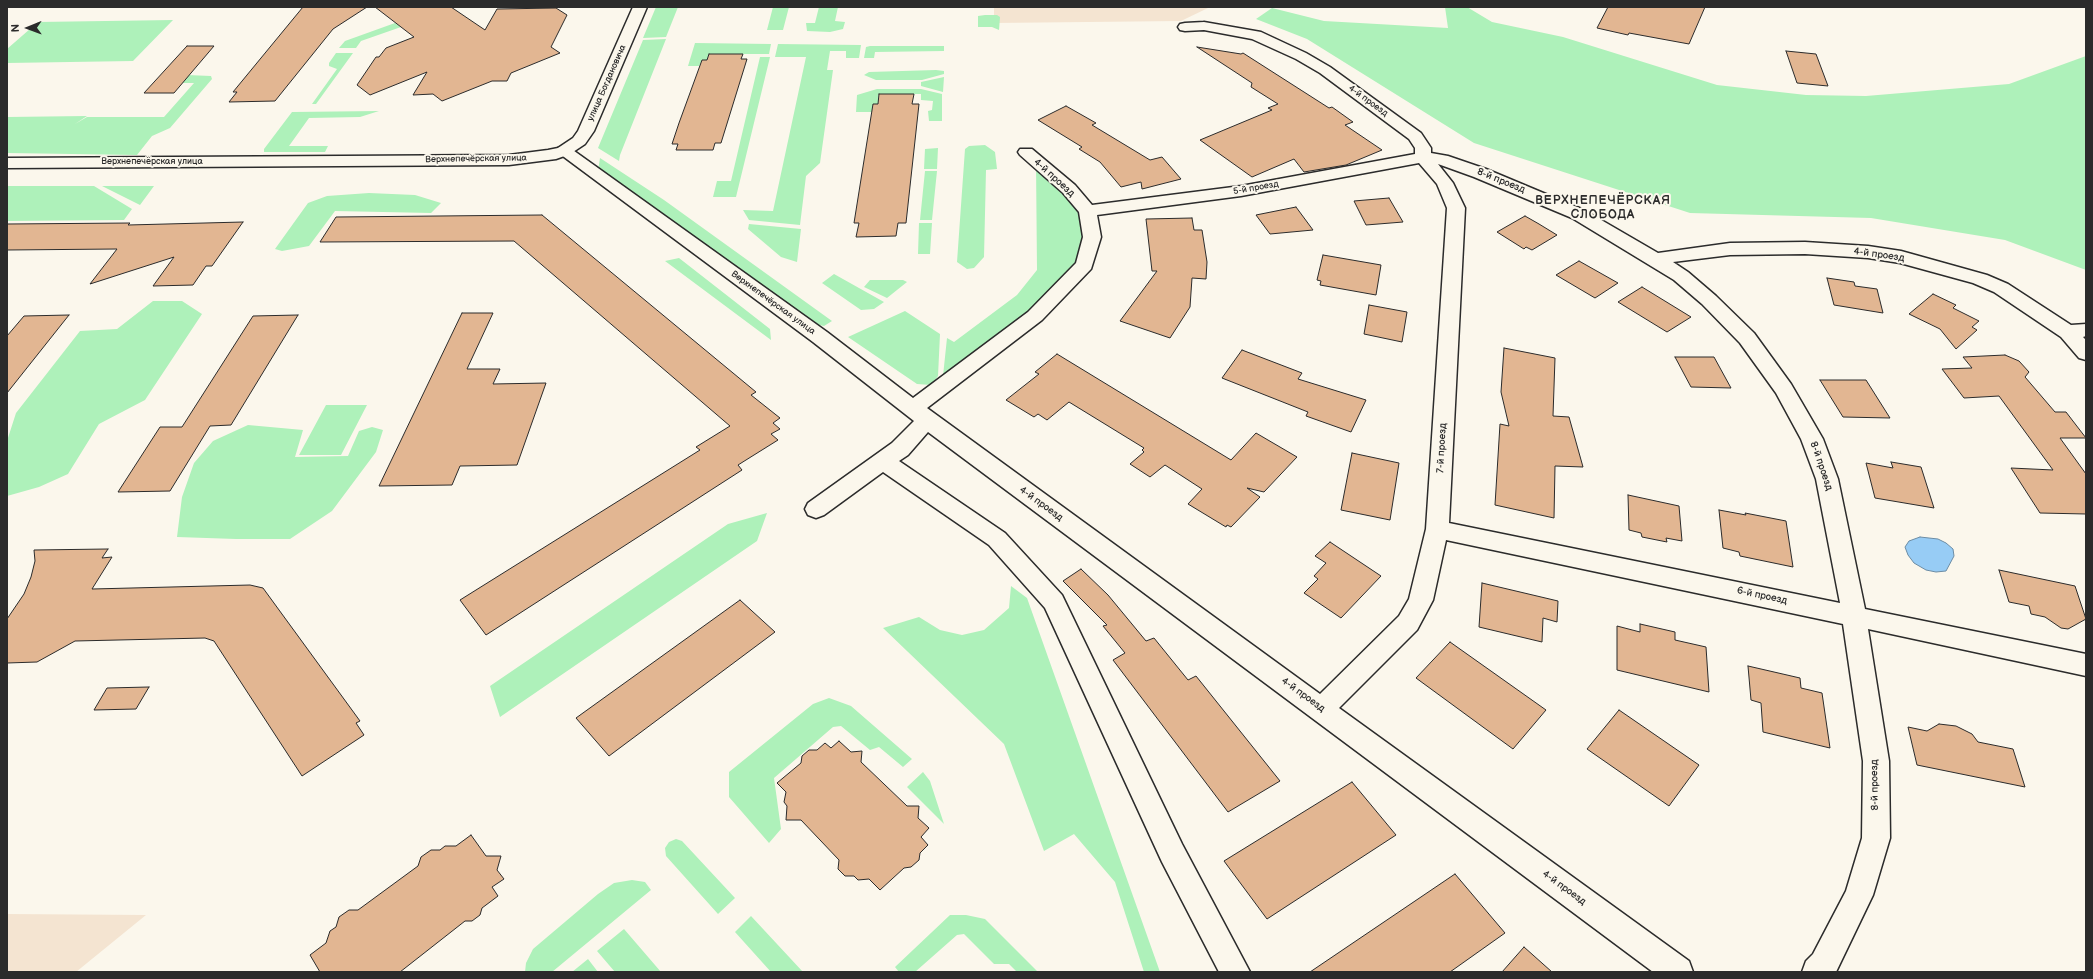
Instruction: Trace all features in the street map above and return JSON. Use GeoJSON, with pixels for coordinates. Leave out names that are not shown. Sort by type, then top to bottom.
{"type":"FeatureCollection","features":[{"type":"Feature","properties":{"kind":"street","name":"улица Богдановича"},"geometry":{"type":"LineString","coordinates":[[564,151],[579,140],[586,131],[640,7]]}},
{"type":"Feature","properties":{"kind":"street","name":"4-й проезд"},"geometry":{"type":"LineString","coordinates":[[1185,27],[1204,26],[1256,35],[1301,56],[1325,70],[1415,136],[1423,148],[1424,157]]}},
{"type":"Feature","properties":{"kind":"street","name":"Верхнепечёрская улица"},"geometry":{"type":"LineString","coordinates":[[7,163],[510,160],[532,158],[564,151],[813,332],[920,414]]}},
{"type":"Feature","properties":{"kind":"street","name":"4-й проезд"},"geometry":{"type":"LineString","coordinates":[[1026,152],[1039,165],[1069,189],[1088,211]]}},
{"type":"Feature","properties":{"kind":"street","name":"5-й проезд"},"geometry":{"type":"LineString","coordinates":[[1088,211],[1241,191],[1424,157]]}},
{"type":"Feature","properties":{"kind":"street","name":"8-й проезд"},"geometry":{"type":"LineString","coordinates":[[1424,157],[1442,160],[1480,173],[1578,214],[1681,276],[1709,300],[1747,338],[1784,389],[1812,439],[1827,479],[1854,616],[1876,761],[1876,838],[1859,895],[1824,965],[1817,972]]}},
{"type":"Feature","properties":{"kind":"street","name":"7-й проезд"},"geometry":{"type":"LineString","coordinates":[[1322,709],[1408,623],[1421,600],[1437,529],[1456,208],[1445,183],[1424,157]]}},
{"type":"Feature","properties":{"kind":"street"},"geometry":{"type":"LineString","coordinates":[[816,509],[900,449],[931,396],[1035,316],[1085,265],[1092,237],[1088,211]]}},
{"type":"Feature","properties":{"kind":"street","name":"4-й проезд"},"geometry":{"type":"LineString","coordinates":[[1655,259],[1730,249],[1805,248],[1868,252],[1936,265],[1980,279],[2001,288],[2077,331],[2086,353]]}},
{"type":"Feature","properties":{"kind":"street","name":"4-й проезд"},"geometry":{"type":"LineString","coordinates":[[920,414],[1678,972]]}},
{"type":"Feature","properties":{"kind":"street"},"geometry":{"type":"LineString","coordinates":[[883,461],[997,539],[1054,602],[1172,853],[1235,972]]}},
{"type":"Feature","properties":{"kind":"street","name":"6-й проезд"},"geometry":{"type":"LineString","coordinates":[[1437,529],[2086,665]]}},
{"type":"Feature","properties":{"kind":"shaded area"},"geometry":{"type":"Polygon","coordinates":[[[994,7],[1208,8],[1181,21],[994,23],[994,7]]]}},
{"type":"Feature","properties":{"kind":"shaded area"},"geometry":{"type":"Polygon","coordinates":[[[7,914],[146,915],[76,972],[7,972],[7,914]]]}},
{"type":"Feature","properties":{"kind":"green space"},"geometry":{"type":"Polygon","coordinates":[[[656,7],[678,7],[666,37],[643,38],[656,7]]]}},
{"type":"Feature","properties":{"kind":"green space"},"geometry":{"type":"Polygon","coordinates":[[[773,7],[789,7],[783,30],[767,30],[773,7]]]}},
{"type":"Feature","properties":{"kind":"green space"},"geometry":{"type":"Polygon","coordinates":[[[819,7],[838,7],[835,21],[845,22],[843,29],[830,32],[807,31],[806,23],[815,23],[819,7]]]}},
{"type":"Feature","properties":{"kind":"green space"},"geometry":{"type":"Polygon","coordinates":[[[1445,7],[1467,7],[1492,22],[1563,37],[1717,85],[1806,95],[1866,96],[2009,84],[2086,56],[2086,270],[2005,240],[1871,218],[1690,213],[1474,143],[1307,39],[1256,19],[1272,8],[1324,21],[1448,28],[1445,7]]]}},
{"type":"Feature","properties":{"kind":"green space"},"geometry":{"type":"Polygon","coordinates":[[[997,15],[1000,17],[999,30],[992,27],[978,27],[978,16],[997,15]]]}},
{"type":"Feature","properties":{"kind":"green space"},"geometry":{"type":"Polygon","coordinates":[[[173,20],[133,61],[7,63],[7,49],[38,22],[173,20]]]}},
{"type":"Feature","properties":{"kind":"green space"},"geometry":{"type":"Polygon","coordinates":[[[395,23],[401,27],[361,41],[356,48],[339,48],[345,41],[395,23]]]}},
{"type":"Feature","properties":{"kind":"green space"},"geometry":{"type":"Polygon","coordinates":[[[666,39],[620,155],[619,161],[598,148],[643,40],[666,39]]]}},
{"type":"Feature","properties":{"kind":"green space"},"geometry":{"type":"Polygon","coordinates":[[[695,43],[771,44],[769,54],[709,54],[707,60],[702,60],[699,66],[688,66],[695,43]]]}},
{"type":"Feature","properties":{"kind":"green space"},"geometry":{"type":"Polygon","coordinates":[[[778,44],[861,45],[859,58],[846,58],[846,51],[830,51],[827,70],[833,70],[820,163],[806,176],[800,225],[749,220],[743,210],[773,211],[806,57],[775,57],[778,44]]]}},
{"type":"Feature","properties":{"kind":"green space"},"geometry":{"type":"Polygon","coordinates":[[[944,46],[944,51],[875,52],[874,58],[864,58],[866,47],[944,46]]]}},
{"type":"Feature","properties":{"kind":"green space"},"geometry":{"type":"Polygon","coordinates":[[[336,53],[353,53],[316,104],[312,104],[337,69],[329,66],[329,63],[336,53]]]}},
{"type":"Feature","properties":{"kind":"green space"},"geometry":{"type":"Polygon","coordinates":[[[760,57],[770,57],[736,197],[713,197],[717,181],[731,181],[760,57]]]}},
{"type":"Feature","properties":{"kind":"green space"},"geometry":{"type":"Polygon","coordinates":[[[944,71],[944,74],[922,80],[876,80],[864,75],[869,72],[944,71]]]}},
{"type":"Feature","properties":{"kind":"green space"},"geometry":{"type":"Polygon","coordinates":[[[187,75],[211,76],[212,79],[170,128],[152,136],[137,155],[7,153],[7,117],[87,116],[75,124],[87,117],[164,117],[194,83],[181,83],[187,75]]]}},
{"type":"Feature","properties":{"kind":"green space"},"geometry":{"type":"Polygon","coordinates":[[[944,77],[943,92],[921,86],[921,82],[944,77]]]}},
{"type":"Feature","properties":{"kind":"green space"},"geometry":{"type":"Polygon","coordinates":[[[877,89],[921,89],[942,94],[942,121],[929,121],[928,111],[932,110],[933,101],[921,100],[921,94],[879,94],[878,104],[873,104],[872,112],[856,112],[857,95],[877,89]]]}},
{"type":"Feature","properties":{"kind":"green space"},"geometry":{"type":"Polygon","coordinates":[[[379,111],[360,117],[309,118],[289,146],[328,146],[325,152],[264,152],[264,149],[292,112],[379,111]]]}},
{"type":"Feature","properties":{"kind":"green space"},"geometry":{"type":"Polygon","coordinates":[[[985,145],[995,152],[997,169],[986,170],[984,257],[974,268],[967,269],[957,262],[965,149],[969,146],[985,145]]]}},
{"type":"Feature","properties":{"kind":"green space"},"geometry":{"type":"Polygon","coordinates":[[[938,148],[937,169],[924,169],[925,149],[938,148]]]}},
{"type":"Feature","properties":{"kind":"green space"},"geometry":{"type":"Polygon","coordinates":[[[600,158],[664,200],[832,321],[824,326],[814,324],[598,171],[600,158]]]}},
{"type":"Feature","properties":{"kind":"green space"},"geometry":{"type":"Polygon","coordinates":[[[1036,163],[1085,208],[1085,265],[1035,316],[936,385],[943,376],[947,338],[954,342],[1017,295],[1037,270],[1036,163]]]}},
{"type":"Feature","properties":{"kind":"green space"},"geometry":{"type":"Polygon","coordinates":[[[925,171],[937,171],[932,220],[920,220],[925,171]]]}},
{"type":"Feature","properties":{"kind":"green space"},"geometry":{"type":"Polygon","coordinates":[[[7,186],[94,186],[132,209],[124,220],[7,221],[7,186]]]}},
{"type":"Feature","properties":{"kind":"green space"},"geometry":{"type":"Polygon","coordinates":[[[102,186],[154,186],[140,205],[102,186]]]}},
{"type":"Feature","properties":{"kind":"green space"},"geometry":{"type":"Polygon","coordinates":[[[369,193],[415,195],[441,203],[431,213],[335,211],[309,246],[282,251],[275,249],[308,203],[327,196],[369,193]]]}},
{"type":"Feature","properties":{"kind":"green space"},"geometry":{"type":"Polygon","coordinates":[[[919,223],[932,223],[930,254],[918,254],[919,223]]]}},
{"type":"Feature","properties":{"kind":"green space"},"geometry":{"type":"Polygon","coordinates":[[[749,224],[801,229],[797,262],[781,257],[748,229],[749,224]]]}},
{"type":"Feature","properties":{"kind":"green space"},"geometry":{"type":"Polygon","coordinates":[[[679,258],[770,329],[771,340],[665,261],[679,258]]]}},
{"type":"Feature","properties":{"kind":"green space"},"geometry":{"type":"Polygon","coordinates":[[[834,274],[884,302],[874,309],[861,310],[822,283],[834,274]]]}},
{"type":"Feature","properties":{"kind":"green space"},"geometry":{"type":"Polygon","coordinates":[[[870,280],[903,280],[907,282],[887,298],[864,287],[870,280]]]}},
{"type":"Feature","properties":{"kind":"green space"},"geometry":{"type":"Polygon","coordinates":[[[153,301],[182,301],[202,314],[145,400],[99,424],[68,474],[39,487],[7,496],[7,441],[16,413],[80,331],[117,329],[153,301]]]}},
{"type":"Feature","properties":{"kind":"green space"},"geometry":{"type":"Polygon","coordinates":[[[905,311],[940,334],[938,376],[931,385],[917,384],[848,337],[905,311]]]}},
{"type":"Feature","properties":{"kind":"green space"},"geometry":{"type":"Polygon","coordinates":[[[326,405],[367,405],[341,455],[299,455],[326,405]]]}},
{"type":"Feature","properties":{"kind":"green space"},"geometry":{"type":"Polygon","coordinates":[[[248,425],[303,430],[295,457],[348,456],[359,431],[372,427],[383,430],[376,452],[332,511],[290,539],[177,537],[182,497],[194,463],[213,441],[248,425]]]}},
{"type":"Feature","properties":{"kind":"green space"},"geometry":{"type":"Polygon","coordinates":[[[767,513],[757,541],[500,717],[490,686],[728,524],[767,513]]]}},
{"type":"Feature","properties":{"kind":"green space"},"geometry":{"type":"Polygon","coordinates":[[[1011,586],[1027,598],[1160,972],[1144,972],[1115,882],[1074,834],[1044,851],[1004,744],[883,628],[919,617],[940,630],[962,635],[984,630],[1009,608],[1011,586]]]}},
{"type":"Feature","properties":{"kind":"green space"},"geometry":{"type":"Polygon","coordinates":[[[829,698],[851,706],[912,759],[903,767],[879,747],[870,750],[841,726],[833,727],[774,778],[781,829],[769,843],[729,797],[729,772],[813,704],[829,698]]]}},
{"type":"Feature","properties":{"kind":"green space"},"geometry":{"type":"Polygon","coordinates":[[[923,772],[930,781],[944,824],[907,787],[923,772]]]}},
{"type":"Feature","properties":{"kind":"green space"},"geometry":{"type":"Polygon","coordinates":[[[676,839],[682,841],[735,898],[718,914],[666,856],[665,848],[669,842],[676,839]]]}},
{"type":"Feature","properties":{"kind":"green space"},"geometry":{"type":"Polygon","coordinates":[[[632,880],[645,882],[651,890],[552,972],[525,972],[526,963],[533,949],[598,894],[614,883],[632,880]]]}},
{"type":"Feature","properties":{"kind":"green space"},"geometry":{"type":"Polygon","coordinates":[[[950,915],[966,915],[985,919],[1038,972],[1017,972],[1009,964],[994,964],[964,934],[957,935],[915,972],[899,972],[895,967],[950,915]]]}},
{"type":"Feature","properties":{"kind":"green space"},"geometry":{"type":"Polygon","coordinates":[[[751,916],[803,972],[771,972],[735,932],[751,916]]]}},
{"type":"Feature","properties":{"kind":"green space"},"geometry":{"type":"Polygon","coordinates":[[[624,929],[661,972],[615,972],[597,951],[624,929]]]}},
{"type":"Feature","properties":{"kind":"green space"},"geometry":{"type":"Polygon","coordinates":[[[588,959],[598,972],[572,972],[588,959]]]}},
{"type":"Feature","properties":{"kind":"water"},"geometry":{"type":"Polygon","coordinates":[[[1920,537],[1938,539],[1953,549],[1954,556],[1946,571],[1936,572],[1926,570],[1914,563],[1908,555],[1905,547],[1909,541],[1920,537]]]}},
{"type":"Feature","properties":{"kind":"building"},"geometry":{"type":"Polygon","coordinates":[[[303,7],[367,7],[333,29],[275,101],[229,102],[237,92],[233,92],[303,7]]]}},
{"type":"Feature","properties":{"kind":"building"},"geometry":{"type":"Polygon","coordinates":[[[375,7],[451,7],[485,30],[497,9],[556,8],[567,15],[551,47],[560,53],[511,73],[507,81],[492,81],[442,101],[433,94],[413,95],[427,72],[370,95],[357,85],[376,57],[379,57],[386,48],[414,37],[375,7]]]}},
{"type":"Feature","properties":{"kind":"building"},"geometry":{"type":"Polygon","coordinates":[[[1608,7],[1705,7],[1689,44],[1629,33],[1628,35],[1597,28],[1608,7]]]}},
{"type":"Feature","properties":{"kind":"building"},"geometry":{"type":"Polygon","coordinates":[[[187,46],[214,46],[174,93],[144,93],[187,46]]]}},
{"type":"Feature","properties":{"kind":"building"},"geometry":{"type":"Polygon","coordinates":[[[1197,47],[1241,54],[1243,53],[1329,108],[1332,107],[1353,122],[1345,125],[1382,150],[1346,165],[1304,172],[1294,159],[1252,177],[1200,140],[1272,110],[1268,108],[1278,104],[1251,87],[1252,83],[1197,47]]]}},
{"type":"Feature","properties":{"kind":"building"},"geometry":{"type":"Polygon","coordinates":[[[1786,51],[1816,54],[1828,86],[1797,83],[1786,51]]]}},
{"type":"Feature","properties":{"kind":"building"},"geometry":{"type":"Polygon","coordinates":[[[709,54],[743,54],[741,59],[747,59],[721,143],[715,143],[713,150],[676,150],[678,144],[672,144],[679,123],[702,60],[707,60],[709,54]]]}},
{"type":"Feature","properties":{"kind":"building"},"geometry":{"type":"Polygon","coordinates":[[[879,94],[914,94],[912,104],[919,104],[906,223],[898,223],[896,236],[856,237],[859,223],[854,223],[873,104],[878,104],[879,94]]]}},
{"type":"Feature","properties":{"kind":"building"},"geometry":{"type":"Polygon","coordinates":[[[1066,106],[1096,123],[1092,125],[1150,160],[1162,157],[1181,179],[1142,189],[1141,182],[1121,187],[1100,162],[1079,149],[1082,147],[1038,120],[1066,106]]]}},
{"type":"Feature","properties":{"kind":"building"},"geometry":{"type":"Polygon","coordinates":[[[1389,198],[1403,222],[1366,225],[1354,201],[1389,198]]]}},
{"type":"Feature","properties":{"kind":"building"},"geometry":{"type":"Polygon","coordinates":[[[1296,207],[1313,230],[1270,234],[1256,215],[1296,207]]]}},
{"type":"Feature","properties":{"kind":"building"},"geometry":{"type":"Polygon","coordinates":[[[542,215],[756,392],[751,395],[780,418],[773,423],[780,429],[771,434],[778,440],[738,465],[742,470],[486,635],[460,600],[700,450],[696,447],[730,426],[514,241],[320,242],[336,217],[542,215]]]}},
{"type":"Feature","properties":{"kind":"building"},"geometry":{"type":"Polygon","coordinates":[[[1525,216],[1557,235],[1532,250],[1526,247],[1524,249],[1497,232],[1525,216]]]}},
{"type":"Feature","properties":{"kind":"building"},"geometry":{"type":"Polygon","coordinates":[[[1192,218],[1194,230],[1202,230],[1207,262],[1206,279],[1192,278],[1190,307],[1170,338],[1120,321],[1157,271],[1152,271],[1146,219],[1192,218]]]}},
{"type":"Feature","properties":{"kind":"building"},"geometry":{"type":"Polygon","coordinates":[[[243,222],[212,266],[206,266],[193,285],[153,286],[174,257],[90,284],[117,249],[7,250],[7,224],[130,223],[128,225],[243,222]]]}},
{"type":"Feature","properties":{"kind":"building"},"geometry":{"type":"Polygon","coordinates":[[[1323,255],[1381,265],[1376,295],[1320,285],[1321,281],[1317,280],[1323,255]]]}},
{"type":"Feature","properties":{"kind":"building"},"geometry":{"type":"Polygon","coordinates":[[[1579,261],[1618,283],[1595,298],[1556,275],[1579,261]]]}},
{"type":"Feature","properties":{"kind":"building"},"geometry":{"type":"Polygon","coordinates":[[[1827,278],[1854,282],[1855,286],[1877,289],[1883,313],[1834,305],[1827,278]]]}},
{"type":"Feature","properties":{"kind":"building"},"geometry":{"type":"Polygon","coordinates":[[[1642,287],[1691,317],[1667,332],[1618,302],[1642,287]]]}},
{"type":"Feature","properties":{"kind":"building"},"geometry":{"type":"Polygon","coordinates":[[[1933,294],[1956,305],[1953,308],[1979,321],[1972,327],[1977,330],[1956,349],[1940,329],[1909,314],[1933,294]]]}},
{"type":"Feature","properties":{"kind":"building"},"geometry":{"type":"Polygon","coordinates":[[[1369,305],[1407,312],[1402,342],[1364,334],[1369,305]]]}},
{"type":"Feature","properties":{"kind":"building"},"geometry":{"type":"Polygon","coordinates":[[[462,313],[493,313],[467,369],[500,369],[493,384],[546,383],[517,465],[460,466],[452,485],[379,486],[462,313]]]}},
{"type":"Feature","properties":{"kind":"building"},"geometry":{"type":"Polygon","coordinates":[[[69,315],[7,393],[7,336],[24,316],[69,315]]]}},
{"type":"Feature","properties":{"kind":"building"},"geometry":{"type":"Polygon","coordinates":[[[298,315],[231,425],[210,426],[170,491],[118,492],[160,427],[182,427],[253,316],[298,315]]]}},
{"type":"Feature","properties":{"kind":"building"},"geometry":{"type":"Polygon","coordinates":[[[1504,348],[1555,358],[1553,416],[1569,417],[1583,467],[1555,466],[1554,518],[1495,505],[1500,424],[1509,426],[1501,392],[1504,348]]]}},
{"type":"Feature","properties":{"kind":"building"},"geometry":{"type":"Polygon","coordinates":[[[1242,350],[1302,373],[1298,379],[1366,400],[1351,432],[1306,416],[1308,412],[1222,378],[1242,350]]]}},
{"type":"Feature","properties":{"kind":"building"},"geometry":{"type":"Polygon","coordinates":[[[1057,354],[1231,460],[1256,433],[1297,457],[1264,492],[1247,488],[1260,497],[1231,527],[1227,525],[1226,527],[1188,504],[1202,489],[1165,465],[1150,477],[1130,464],[1144,452],[1142,450],[1144,448],[1069,402],[1047,420],[1038,414],[1034,417],[1006,400],[1039,374],[1035,372],[1057,354]]]}},
{"type":"Feature","properties":{"kind":"building"},"geometry":{"type":"Polygon","coordinates":[[[2005,355],[2019,361],[2029,372],[2025,377],[2055,412],[2066,412],[2086,438],[2060,438],[2086,474],[2086,514],[2040,513],[2011,468],[2053,470],[1999,396],[1964,398],[1942,369],[1972,368],[1963,357],[2005,355]]]}},
{"type":"Feature","properties":{"kind":"building"},"geometry":{"type":"Polygon","coordinates":[[[1675,357],[1714,357],[1731,388],[1691,387],[1675,357]]]}},
{"type":"Feature","properties":{"kind":"building"},"geometry":{"type":"Polygon","coordinates":[[[1820,380],[1866,380],[1890,418],[1843,417],[1820,380]]]}},
{"type":"Feature","properties":{"kind":"building"},"geometry":{"type":"Polygon","coordinates":[[[1352,453],[1399,463],[1390,520],[1341,510],[1352,453]]]}},
{"type":"Feature","properties":{"kind":"building"},"geometry":{"type":"Polygon","coordinates":[[[1891,462],[1921,467],[1934,508],[1875,498],[1866,463],[1893,468],[1891,462]]]}},
{"type":"Feature","properties":{"kind":"building"},"geometry":{"type":"Polygon","coordinates":[[[1628,495],[1679,506],[1682,541],[1666,538],[1667,542],[1642,537],[1641,533],[1629,530],[1628,495]]]}},
{"type":"Feature","properties":{"kind":"building"},"geometry":{"type":"Polygon","coordinates":[[[1719,510],[1746,515],[1745,513],[1786,521],[1793,567],[1740,556],[1739,552],[1723,548],[1719,510]]]}},
{"type":"Feature","properties":{"kind":"building"},"geometry":{"type":"Polygon","coordinates":[[[1330,542],[1381,576],[1341,618],[1304,593],[1318,579],[1314,576],[1326,563],[1315,556],[1330,542]]]}},
{"type":"Feature","properties":{"kind":"building"},"geometry":{"type":"Polygon","coordinates":[[[108,549],[102,558],[112,557],[92,589],[250,585],[263,588],[360,721],[356,723],[364,735],[302,776],[214,641],[205,638],[75,641],[37,662],[7,663],[7,619],[24,594],[31,577],[35,561],[34,550],[108,549]]]}},
{"type":"Feature","properties":{"kind":"building"},"geometry":{"type":"Polygon","coordinates":[[[1081,569],[1108,595],[1146,641],[1154,638],[1188,680],[1196,676],[1280,781],[1228,812],[1113,660],[1125,653],[1103,626],[1107,625],[1063,581],[1081,569]]]}},
{"type":"Feature","properties":{"kind":"building"},"geometry":{"type":"Polygon","coordinates":[[[1999,570],[2075,586],[2086,619],[2068,629],[2061,628],[2045,617],[2031,614],[2029,606],[2009,602],[1999,570]]]}},
{"type":"Feature","properties":{"kind":"building"},"geometry":{"type":"Polygon","coordinates":[[[1482,583],[1558,601],[1557,622],[1543,618],[1542,642],[1479,627],[1482,583]]]}},
{"type":"Feature","properties":{"kind":"building"},"geometry":{"type":"Polygon","coordinates":[[[740,600],[775,632],[609,756],[576,718],[740,600]]]}},
{"type":"Feature","properties":{"kind":"building"},"geometry":{"type":"Polygon","coordinates":[[[1640,624],[1675,632],[1675,640],[1706,647],[1709,692],[1617,670],[1617,626],[1640,632],[1640,624]]]}},
{"type":"Feature","properties":{"kind":"building"},"geometry":{"type":"Polygon","coordinates":[[[1450,642],[1546,710],[1513,749],[1416,678],[1450,642]]]}},
{"type":"Feature","properties":{"kind":"building"},"geometry":{"type":"Polygon","coordinates":[[[1748,666],[1800,678],[1801,688],[1822,693],[1830,748],[1763,732],[1761,703],[1751,700],[1748,666]]]}},
{"type":"Feature","properties":{"kind":"building"},"geometry":{"type":"Polygon","coordinates":[[[149,687],[136,709],[94,710],[107,688],[149,687]]]}},
{"type":"Feature","properties":{"kind":"building"},"geometry":{"type":"Polygon","coordinates":[[[1619,710],[1699,765],[1669,806],[1587,749],[1619,710]]]}},
{"type":"Feature","properties":{"kind":"building"},"geometry":{"type":"Polygon","coordinates":[[[1939,724],[1956,726],[1972,734],[1978,742],[2013,749],[2025,787],[1917,765],[1908,727],[1927,731],[1939,724]]]}},
{"type":"Feature","properties":{"kind":"building"},"geometry":{"type":"Polygon","coordinates":[[[839,741],[851,752],[862,751],[861,762],[907,806],[919,806],[918,818],[929,828],[921,837],[928,845],[920,853],[919,860],[911,867],[904,868],[880,890],[869,879],[858,880],[854,876],[845,876],[838,869],[839,860],[801,820],[786,820],[787,806],[784,802],[786,792],[777,783],[801,763],[802,756],[809,750],[817,750],[825,743],[831,748],[839,741]]]}},
{"type":"Feature","properties":{"kind":"building"},"geometry":{"type":"Polygon","coordinates":[[[1352,782],[1396,835],[1267,919],[1224,861],[1352,782]]]}},
{"type":"Feature","properties":{"kind":"building"},"geometry":{"type":"Polygon","coordinates":[[[471,835],[486,856],[501,856],[497,870],[504,879],[492,887],[498,896],[482,908],[480,915],[472,921],[465,921],[400,972],[320,972],[310,955],[326,943],[330,931],[336,927],[339,917],[349,910],[358,910],[418,866],[421,857],[431,850],[440,850],[445,846],[456,846],[471,835]]]}},
{"type":"Feature","properties":{"kind":"building"},"geometry":{"type":"Polygon","coordinates":[[[1455,874],[1505,933],[1450,972],[1310,972],[1455,874]]]}},
{"type":"Feature","properties":{"kind":"building"},"geometry":{"type":"Polygon","coordinates":[[[1524,947],[1552,972],[1502,972],[1524,947]]]}},
{"type":"Feature","properties":{"kind":"district","name":"ВЕРХНЕПЕЧЁРСКАЯ СЛОБОДА"},"geometry":{"type":"Point","coordinates":[1603,208]}}]}
